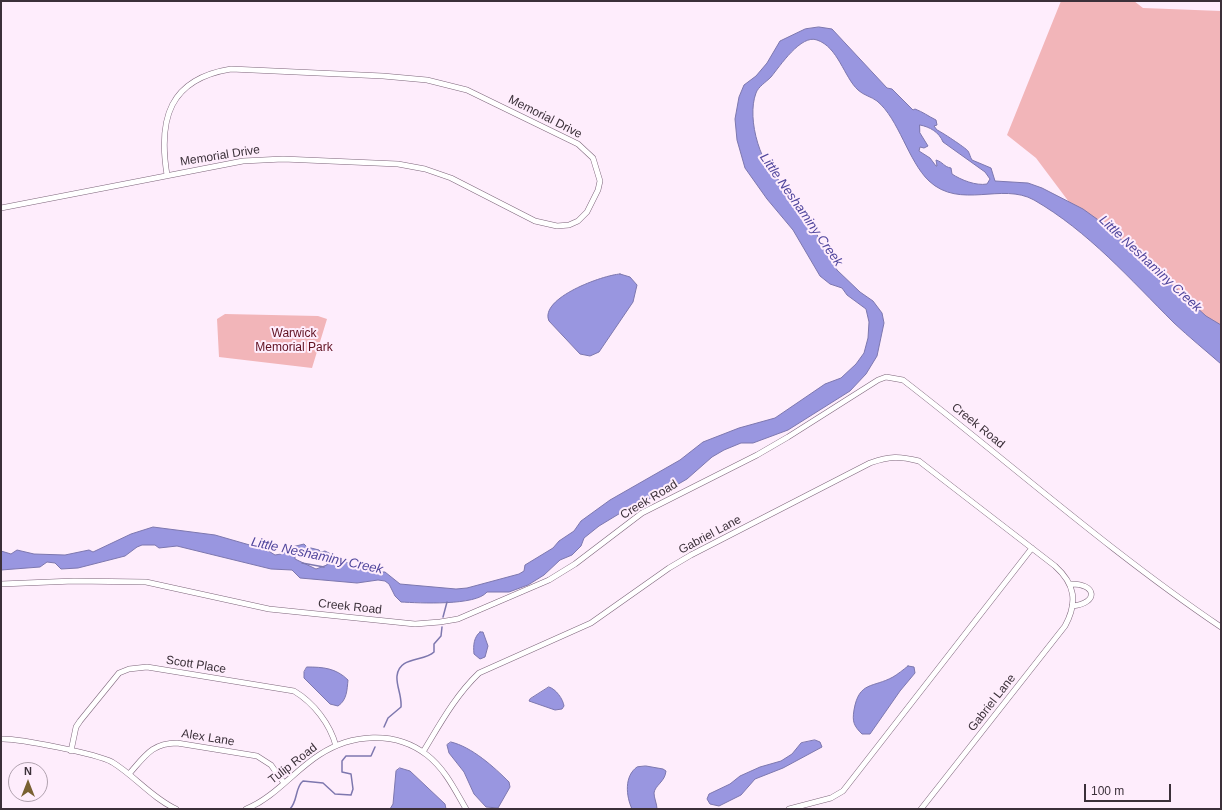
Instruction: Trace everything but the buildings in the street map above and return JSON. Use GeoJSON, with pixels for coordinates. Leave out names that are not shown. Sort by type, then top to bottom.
{"type":"FeatureCollection","features":[{"type":"Feature","properties":{"kind":"street","name":"Memorial Drive"},"geometry":{"type":"LineString","coordinates":[[1,208],[167,175],[260,159],[398,164],[425,169],[452,178],[535,221],[557,226],[569,225],[578,221],[587,212],[596,196],[600,181],[593,158],[578,144],[467,90],[427,80],[382,76],[231,69],[212,72],[194,81],[180,94],[168,112],[164,129],[164,154],[167,175]]}},
{"type":"Feature","properties":{"kind":"street","name":"Creek Road"},"geometry":{"type":"LineString","coordinates":[[1,584],[74,580],[146,582],[269,609],[415,624],[458,619],[549,580],[575,564],[642,513],[782,441],[878,380],[894,377],[903,380],[1123,556],[1221,627]]}},
{"type":"Feature","properties":{"kind":"street","name":"Gabriel Lane"},"geometry":{"type":"LineString","coordinates":[[423,752],[457,697],[468,683],[479,673],[591,623],[669,568],[691,555],[870,463],[886,457],[901,457],[919,461],[1066,576],[1070,584],[1072,606],[1070,617],[1065,626],[921,809]]}},
{"type":"Feature","properties":{"kind":"street"},"geometry":{"type":"LineString","coordinates":[[789,809],[831,798],[843,791],[1032,548]]}},
{"type":"Feature","properties":{"kind":"street"},"geometry":{"type":"LineString","coordinates":[[1070,584],[1084,584],[1090,589],[1092,594],[1091,599],[1087,603],[1072,606]]}},
{"type":"Feature","properties":{"kind":"street","name":"Scott Place"},"geometry":{"type":"LineString","coordinates":[[71,751],[76,727],[114,677],[129,669],[147,667],[294,691],[310,703],[328,726],[336,746]]}},
{"type":"Feature","properties":{"kind":"street","name":"Tulip Road"},"geometry":{"type":"LineString","coordinates":[[246,809],[264,800],[284,782],[319,755],[354,739],[379,737],[400,742],[423,752],[432,759],[446,776],[466,809]]}},
{"type":"Feature","properties":{"kind":"street"},"geometry":{"type":"LineString","coordinates":[[1,739],[19,740],[111,761],[166,804],[176,809]]}},
{"type":"Feature","properties":{"kind":"street","name":"Alex Lane"},"geometry":{"type":"LineString","coordinates":[[129,774],[155,747],[177,743],[257,756],[271,765],[284,782]]}},
{"type":"Feature","properties":{"kind":"green space"},"geometry":{"type":"Polygon","coordinates":[[[1061,1],[1134,1],[1143,8],[1221,11],[1221,339],[1072,206],[1036,158],[1007,135],[1061,1]]]}},
{"type":"Feature","properties":{"kind":"green space","name":"Warwick Memorial Park"},"geometry":{"type":"Polygon","coordinates":[[[225,314],[318,316],[327,319],[312,368],[219,357],[217,319],[225,314]]]}},
{"type":"Feature","properties":{"kind":"water"},"geometry":{"type":"Polygon","coordinates":[[[819,27],[832,29],[887,88],[892,89],[913,110],[918,110],[936,120],[937,125],[934,126],[937,130],[966,149],[972,160],[991,168],[995,181],[1028,183],[1042,188],[1083,209],[1115,232],[1118,237],[1206,316],[1221,325],[1221,364],[1174,323],[1091,241],[1054,212],[1034,200],[1022,195],[954,194],[941,189],[929,181],[915,163],[898,129],[885,109],[873,98],[858,90],[849,78],[836,55],[830,49],[817,40],[811,39],[804,42],[791,52],[771,77],[758,89],[753,104],[754,130],[769,168],[776,178],[785,185],[811,224],[837,270],[860,292],[873,301],[882,313],[884,323],[877,356],[866,374],[850,391],[788,430],[753,443],[741,443],[712,457],[687,479],[668,490],[627,509],[599,526],[584,538],[581,546],[572,555],[560,560],[544,575],[528,585],[509,592],[487,592],[471,600],[460,602],[401,602],[395,596],[389,584],[385,581],[378,580],[357,583],[300,578],[292,570],[271,569],[177,546],[159,548],[155,545],[142,545],[125,556],[78,568],[61,569],[55,563],[47,562],[40,567],[1,570],[1,551],[11,554],[17,550],[34,554],[65,555],[89,550],[93,552],[131,534],[153,527],[215,535],[267,550],[275,555],[281,554],[288,548],[304,544],[307,547],[319,550],[321,552],[325,551],[354,566],[371,565],[377,572],[385,572],[400,584],[456,589],[467,588],[519,574],[524,571],[525,565],[553,548],[559,541],[574,531],[581,521],[610,500],[680,460],[703,442],[739,428],[775,418],[825,384],[841,378],[856,364],[864,353],[868,338],[869,322],[866,309],[847,295],[842,288],[830,284],[820,276],[793,230],[767,199],[745,168],[737,140],[735,119],[739,97],[744,85],[756,76],[767,63],[780,41],[805,29],[819,27]],[[920,125],[920,133],[928,146],[924,148],[920,147],[919,151],[930,158],[936,166],[936,160],[951,168],[952,174],[960,178],[973,183],[987,184],[990,179],[985,172],[943,142],[934,130],[920,125]],[[301,552],[295,555],[295,559],[316,569],[327,565],[327,561],[325,559],[301,552]]]}},
{"type":"Feature","properties":{"kind":"water"},"geometry":{"type":"Polygon","coordinates":[[[620,274],[630,277],[637,285],[633,302],[599,352],[590,356],[580,354],[549,321],[548,312],[553,304],[574,289],[587,283],[620,274]]]}},
{"type":"Feature","properties":{"kind":"water"},"geometry":{"type":"Polygon","coordinates":[[[480,632],[483,632],[488,646],[485,657],[480,659],[474,654],[474,642],[480,632]]]}},
{"type":"Feature","properties":{"kind":"water"},"geometry":{"type":"Polygon","coordinates":[[[908,666],[914,667],[915,673],[900,691],[870,734],[862,734],[855,726],[853,718],[856,701],[859,694],[868,687],[893,677],[908,666]]]}},
{"type":"Feature","properties":{"kind":"water"},"geometry":{"type":"Polygon","coordinates":[[[307,667],[329,669],[339,673],[348,680],[346,694],[341,704],[338,706],[330,704],[304,678],[304,672],[307,667]]]}},
{"type":"Feature","properties":{"kind":"water"},"geometry":{"type":"Polygon","coordinates":[[[549,687],[557,692],[561,697],[564,706],[562,709],[555,710],[529,701],[549,687]]]}},
{"type":"Feature","properties":{"kind":"water"},"geometry":{"type":"Polygon","coordinates":[[[815,740],[820,742],[822,747],[783,768],[755,779],[741,795],[719,806],[710,804],[707,799],[709,794],[730,784],[740,776],[760,767],[781,761],[792,754],[801,743],[815,740]]]}},
{"type":"Feature","properties":{"kind":"water"},"geometry":{"type":"Polygon","coordinates":[[[451,742],[467,748],[475,753],[490,764],[509,782],[510,787],[498,808],[486,807],[474,794],[464,772],[449,753],[447,745],[451,742]]]}},
{"type":"Feature","properties":{"kind":"water"},"geometry":{"type":"Polygon","coordinates":[[[646,766],[663,769],[666,771],[664,778],[654,793],[657,809],[632,809],[628,798],[628,781],[633,771],[637,767],[646,766]]]}},
{"type":"Feature","properties":{"kind":"water"},"geometry":{"type":"Polygon","coordinates":[[[400,768],[410,771],[445,804],[446,809],[390,809],[393,804],[396,771],[400,768]]]}},
{"type":"Feature","properties":{"kind":"waterway","name":"Little Neshaminy Creek"},"geometry":{"type":"LineString","coordinates":[[302,563],[324,567]]}},
{"type":"Feature","properties":{"kind":"waterway"},"geometry":{"type":"LineString","coordinates":[[443,617],[447,602]]}},
{"type":"Feature","properties":{"kind":"waterway"},"geometry":{"type":"LineString","coordinates":[[384,727],[388,718],[401,707],[401,698],[397,683],[399,670],[402,665],[407,662],[430,655],[434,652],[434,644],[441,636],[442,627]]}},
{"type":"Feature","properties":{"kind":"waterway"},"geometry":{"type":"LineString","coordinates":[[290,809],[293,806],[300,784],[303,781],[323,783],[335,794],[351,795],[353,789],[351,774],[342,772],[342,761],[346,756],[371,756],[375,747]]}}]}
